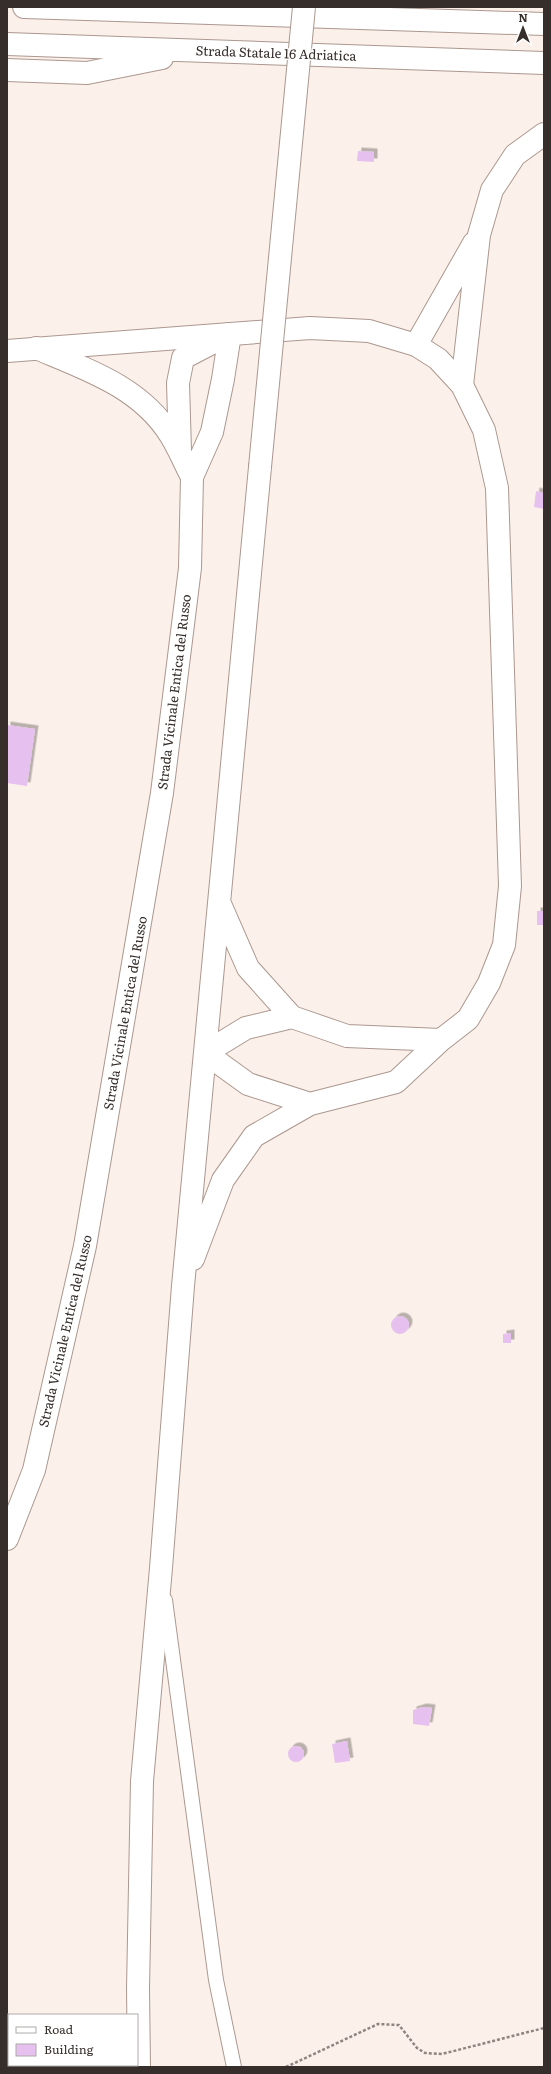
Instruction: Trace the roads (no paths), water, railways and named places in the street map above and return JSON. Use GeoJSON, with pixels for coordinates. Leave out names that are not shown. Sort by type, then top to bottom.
{"type":"FeatureCollection","features":[{"type":"Feature","properties":{"kind":"main road"},"geometry":{"type":"LineString","coordinates":[[24,7],[543,24]]}},
{"type":"Feature","properties":{"kind":"main road"},"geometry":{"type":"LineString","coordinates":[[139,2067],[138,1989],[142,1781],[161,1568],[182,1286],[220,903],[304,7]]}},
{"type":"Feature","properties":{"kind":"main road","name":"Strada Statale 16 Adriatica"},"geometry":{"type":"LineString","coordinates":[[7,44],[544,63]]}},
{"type":"Feature","properties":{"kind":"main road"},"geometry":{"type":"LineString","coordinates":[[7,70],[87,73],[198,51]]}},
{"type":"Feature","properties":{"kind":"main road"},"geometry":{"type":"LineString","coordinates":[[462,385],[479,235],[492,190],[515,155],[544,134]]}},
{"type":"Feature","properties":{"kind":"main road"},"geometry":{"type":"LineString","coordinates":[[416,345],[479,235]]}},
{"type":"Feature","properties":{"kind":"main road"},"geometry":{"type":"LineString","coordinates":[[7,351],[310,328],[369,331],[416,345],[438,359],[462,385],[484,430],[497,488],[510,886],[504,945],[489,984],[468,1020],[441,1040],[396,1082],[310,1104],[254,1136],[223,1180],[182,1286]]}},
{"type":"Feature","properties":{"kind":"main road"},"geometry":{"type":"LineString","coordinates":[[180,454],[178,383],[183,358],[230,334]]}},
{"type":"Feature","properties":{"kind":"main road"},"geometry":{"type":"LineString","coordinates":[[192,477],[212,432],[223,379],[230,334]]}},
{"type":"Feature","properties":{"kind":"main road"},"geometry":{"type":"LineString","coordinates":[[36,348],[104,376],[130,392],[152,411],[171,436],[192,477]]}},
{"type":"Feature","properties":{"kind":"main road","name":"Strada Vicinale Entica del Russo"},"geometry":{"type":"LineString","coordinates":[[7,1539],[34,1470],[86,1238],[162,793],[190,568],[192,477]]}},
{"type":"Feature","properties":{"kind":"main road"},"geometry":{"type":"LineString","coordinates":[[220,903],[248,968],[292,1017],[347,1036],[441,1040]]}},
{"type":"Feature","properties":{"kind":"main road"},"geometry":{"type":"LineString","coordinates":[[205,1053],[246,1028],[292,1017]]}},
{"type":"Feature","properties":{"kind":"main road"},"geometry":{"type":"LineString","coordinates":[[205,1053],[248,1084],[310,1104]]}},
{"type":"Feature","properties":{"kind":"lane"},"geometry":{"type":"LineString","coordinates":[[161,1568],[216,1980],[234,2067]]}}]}
